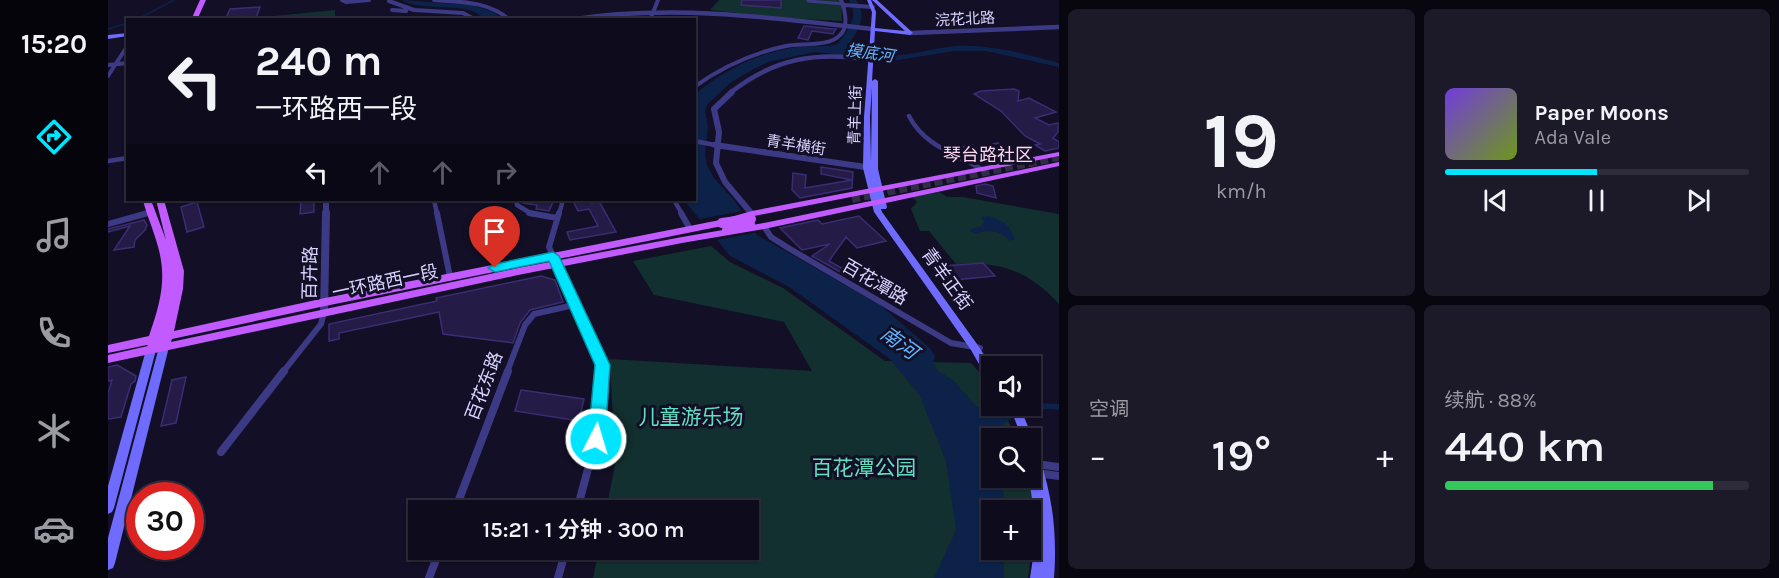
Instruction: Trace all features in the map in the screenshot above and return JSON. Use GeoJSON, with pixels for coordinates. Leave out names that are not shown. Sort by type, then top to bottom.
{"type":"FeatureCollection","features":[{"type":"Feature","properties":{"kind":"main road"},"geometry":{"type":"LineString","coordinates":[[195,18],[203,0]]}},
{"type":"Feature","properties":{"kind":"main road"},"geometry":{"type":"LineString","coordinates":[[202,18],[210,0]]}},
{"type":"Feature","properties":{"kind":"main road"},"geometry":{"type":"LineString","coordinates":[[872,0],[874,10],[887,12]]}},
{"type":"Feature","properties":{"kind":"main road"},"geometry":{"type":"LineString","coordinates":[[872,0],[910,33]]}},
{"type":"Feature","properties":{"kind":"main road","name":"青羊上街"},"geometry":{"type":"LineString","coordinates":[[874,10],[870,168],[877,196]]}},
{"type":"Feature","properties":{"kind":"main road","name":"浣花北路"},"geometry":{"type":"LineString","coordinates":[[874,29],[910,33]]}},
{"type":"Feature","properties":{"kind":"main road"},"geometry":{"type":"LineString","coordinates":[[108,37],[126,34]]}},
{"type":"Feature","properties":{"kind":"main road"},"geometry":{"type":"LineString","coordinates":[[877,196],[1059,154]]}},
{"type":"Feature","properties":{"kind":"main road"},"geometry":{"type":"LineString","coordinates":[[877,196],[1059,164]]}},
{"type":"Feature","properties":{"kind":"main road","name":"一环路西一段"},"geometry":{"type":"LineString","coordinates":[[325,307],[450,277],[554,260],[877,196]]}},
{"type":"Feature","properties":{"kind":"main road","name":"一环路西一段"},"geometry":{"type":"LineString","coordinates":[[725,226],[877,196]]}},
{"type":"Feature","properties":{"kind":"main road","name":"青羊正街"},"geometry":{"type":"LineString","coordinates":[[877,196],[878,212],[888,229],[983,356]]}},
{"type":"Feature","properties":{"kind":"main road"},"geometry":{"type":"LineString","coordinates":[[108,508],[168,280],[162,242],[147,201]]}},
{"type":"Feature","properties":{"kind":"main road"},"geometry":{"type":"LineString","coordinates":[[108,563],[178,290],[179,271],[160,201]]}},
{"type":"Feature","properties":{"kind":"main road"},"geometry":{"type":"LineString","coordinates":[[754,221],[854,201]]}},
{"type":"Feature","properties":{"kind":"main road","name":"一环路西一段"},"geometry":{"type":"LineString","coordinates":[[108,358],[152,345],[325,307],[699,230]]}},
{"type":"Feature","properties":{"kind":"main road","name":"一环路西一段"},"geometry":{"type":"LineString","coordinates":[[108,349],[152,345]]}},
{"type":"Feature","properties":{"kind":"main road","name":"青羊正街"},"geometry":{"type":"LineString","coordinates":[[977,348],[981,356]]}},
{"type":"Feature","properties":{"kind":"main road"},"geometry":{"type":"LineString","coordinates":[[1014,416],[1022,428]]}},
{"type":"Feature","properties":{"kind":"main road"},"geometry":{"type":"LineString","coordinates":[[1016,416],[1018,428]]}},
{"type":"Feature","properties":{"kind":"main road"},"geometry":{"type":"LineString","coordinates":[[1041,482],[1051,506],[1052,557],[1047,578]]}},
{"type":"Feature","properties":{"kind":"main road"},"geometry":{"type":"LineString","coordinates":[[1037,578],[1042,540],[1038,488]]}},
{"type":"Feature","properties":{"kind":"street"},"geometry":{"type":"LineString","coordinates":[[342,0],[346,2],[369,0]]}},
{"type":"Feature","properties":{"kind":"street"},"geometry":{"type":"LineString","coordinates":[[434,0],[474,2],[493,6],[508,18]]}},
{"type":"Feature","properties":{"kind":"street"},"geometry":{"type":"LineString","coordinates":[[651,18],[658,0]]}},
{"type":"Feature","properties":{"kind":"street"},"geometry":{"type":"LineString","coordinates":[[388,1],[394,18]]}},
{"type":"Feature","properties":{"kind":"street"},"geometry":{"type":"LineString","coordinates":[[388,1],[424,11]]}},
{"type":"Feature","properties":{"kind":"street"},"geometry":{"type":"LineString","coordinates":[[808,2],[843,3],[874,10]]}},
{"type":"Feature","properties":{"kind":"street"},"geometry":{"type":"LineString","coordinates":[[696,85],[711,74],[747,57],[799,43],[835,39],[845,28],[843,3]]}},
{"type":"Feature","properties":{"kind":"street"},"geometry":{"type":"LineString","coordinates":[[392,10],[463,13],[472,18]]}},
{"type":"Feature","properties":{"kind":"street"},"geometry":{"type":"LineString","coordinates":[[578,18],[654,10],[726,13],[874,29]]}},
{"type":"Feature","properties":{"kind":"street","name":"浣花北路"},"geometry":{"type":"LineString","coordinates":[[910,33],[1059,27]]}},
{"type":"Feature","properties":{"kind":"street"},"geometry":{"type":"LineString","coordinates":[[108,76],[126,48]]}},
{"type":"Feature","properties":{"kind":"street"},"geometry":{"type":"LineString","coordinates":[[754,221],[725,182],[716,163],[719,132],[714,109],[746,82],[776,67],[827,54],[873,57]]}},
{"type":"Feature","properties":{"kind":"street"},"geometry":{"type":"LineString","coordinates":[[108,65],[126,63]]}},
{"type":"Feature","properties":{"kind":"street"},"geometry":{"type":"LineString","coordinates":[[909,116],[913,129],[923,138],[983,170]]}},
{"type":"Feature","properties":{"kind":"street"},"geometry":{"type":"LineString","coordinates":[[696,141],[717,145]]}},
{"type":"Feature","properties":{"kind":"street","name":"青羊横街"},"geometry":{"type":"LineString","coordinates":[[717,145],[870,168]]}},
{"type":"Feature","properties":{"kind":"street"},"geometry":{"type":"LineString","coordinates":[[108,160],[126,158]]}},
{"type":"Feature","properties":{"kind":"street","name":"百卉路"},"geometry":{"type":"LineString","coordinates":[[325,307],[326,201]]}},
{"type":"Feature","properties":{"kind":"street"},"geometry":{"type":"LineString","coordinates":[[434,201],[450,277]]}},
{"type":"Feature","properties":{"kind":"street"},"geometry":{"type":"LineString","coordinates":[[516,201],[517,205],[533,215],[557,218]]}},
{"type":"Feature","properties":{"kind":"street"},"geometry":{"type":"LineString","coordinates":[[563,201],[549,247],[603,365],[596,439],[580,500]]}},
{"type":"Feature","properties":{"kind":"street"},"geometry":{"type":"LineString","coordinates":[[675,201],[699,230]]}},
{"type":"Feature","properties":{"kind":"street"},"geometry":{"type":"LineString","coordinates":[[108,224],[151,212]]}},
{"type":"Feature","properties":{"kind":"street","name":"百花潭路"},"geometry":{"type":"LineString","coordinates":[[754,221],[771,237],[790,249],[951,343],[977,348]]}},
{"type":"Feature","properties":{"kind":"street","name":"百花东路"},"geometry":{"type":"LineString","coordinates":[[459,500],[525,325],[534,314],[574,305]]}},
{"type":"Feature","properties":{"kind":"street"},"geometry":{"type":"LineString","coordinates":[[221,452],[321,324],[325,307]]}},
{"type":"Feature","properties":{"kind":"street"},"geometry":{"type":"LineString","coordinates":[[1041,467],[1059,467]]}},
{"type":"Feature","properties":{"kind":"street"},"geometry":{"type":"LineString","coordinates":[[1041,469],[1059,476]]}},
{"type":"Feature","properties":{"kind":"street"},"geometry":{"type":"LineString","coordinates":[[429,578],[436,560]]}},
{"type":"Feature","properties":{"kind":"street"},"geometry":{"type":"LineString","coordinates":[[558,578],[563,560]]}},
{"type":"Feature","properties":{"kind":"green space"},"geometry":{"type":"Polygon","coordinates":[[[719,0],[839,0],[842,21],[782,18],[710,10],[719,0]]]}},
{"type":"Feature","properties":{"kind":"green space"},"geometry":{"type":"Polygon","coordinates":[[[335,10],[335,18],[274,18],[274,16],[335,10]]]}},
{"type":"Feature","properties":{"kind":"green space"},"geometry":{"type":"Polygon","coordinates":[[[939,192],[947,197],[963,197],[1059,214],[1059,304],[1036,283],[1013,270],[986,264],[956,264],[929,231],[920,231],[911,209],[917,202],[912,197],[939,192]]]}},
{"type":"Feature","properties":{"kind":"green space","name":"百花潭公园"},"geometry":{"type":"Polygon","coordinates":[[[711,246],[730,262],[783,288],[885,361],[971,363],[981,374],[981,416],[1006,416],[1012,428],[981,428],[981,488],[1032,488],[1035,500],[981,500],[981,560],[1030,560],[1028,578],[593,578],[597,560],[759,560],[759,500],[608,500],[615,465],[610,359],[812,371],[784,322],[654,295],[633,261],[711,246]]]}},
{"type":"Feature","properties":{"kind":"water"},"geometry":{"type":"Polygon","coordinates":[[[401,0],[472,5],[494,12],[500,18],[483,18],[477,13],[457,8],[411,4],[401,0]]]}},
{"type":"Feature","properties":{"kind":"water","name":"南河"},"geometry":{"type":"Polygon","coordinates":[[[849,0],[856,0],[860,6],[861,17],[858,29],[848,45],[860,52],[895,55],[968,46],[1007,50],[1059,63],[1059,67],[986,51],[954,51],[893,61],[815,52],[768,62],[752,70],[730,83],[707,105],[705,111],[708,126],[705,155],[707,165],[714,178],[734,200],[757,235],[879,304],[930,348],[935,356],[933,363],[938,371],[954,381],[976,406],[981,407],[981,416],[1019,416],[1004,422],[1003,428],[981,428],[981,488],[1003,488],[1004,500],[981,500],[981,560],[1004,560],[1004,578],[934,578],[956,530],[946,461],[920,396],[890,359],[789,287],[730,256],[685,201],[696,201],[696,93],[718,77],[755,58],[796,47],[838,44],[851,23],[853,12],[849,0]]]}},
{"type":"Feature","properties":{"kind":"water"},"geometry":{"type":"Polygon","coordinates":[[[989,216],[1006,224],[1015,239],[1010,241],[994,231],[977,234],[970,231],[981,226],[984,222],[981,217],[989,216]]]}},
{"type":"Feature","properties":{"kind":"water"},"geometry":{"type":"Polygon","coordinates":[[[1041,403],[1059,404],[1059,410],[1041,410],[1041,403]]]}},
{"type":"Feature","properties":{"kind":"pier"},"geometry":{"type":"Polygon","coordinates":[[[742,211],[759,232],[712,241],[695,220],[742,211]]]}},
{"type":"Feature","properties":{"kind":"building"},"geometry":{"type":"Polygon","coordinates":[[[742,0],[781,0],[781,8],[741,5],[742,0]]]}},
{"type":"Feature","properties":{"kind":"building"},"geometry":{"type":"Polygon","coordinates":[[[260,7],[256,18],[226,18],[230,9],[260,7]]]}},
{"type":"Feature","properties":{"kind":"building"},"geometry":{"type":"Polygon","coordinates":[[[804,26],[836,29],[833,34],[812,31],[808,40],[798,38],[804,26]]]}},
{"type":"Feature","properties":{"kind":"building"},"geometry":{"type":"Polygon","coordinates":[[[1014,89],[1019,91],[1018,101],[1029,98],[1056,112],[1035,118],[1049,125],[1058,123],[1058,132],[1053,138],[1059,142],[1059,148],[1045,151],[1035,145],[1040,144],[1025,136],[1001,111],[974,94],[981,91],[1014,89]]]}},
{"type":"Feature","properties":{"kind":"building"},"geometry":{"type":"Polygon","coordinates":[[[998,143],[1015,154],[976,161],[957,148],[972,145],[983,153],[1000,150],[990,144],[998,143]]]}},
{"type":"Feature","properties":{"kind":"building"},"geometry":{"type":"Polygon","coordinates":[[[821,167],[853,172],[852,188],[800,198],[792,190],[793,173],[806,175],[805,188],[852,180],[821,174],[821,167]]]}},
{"type":"Feature","properties":{"kind":"building"},"geometry":{"type":"Polygon","coordinates":[[[985,184],[993,186],[996,198],[977,193],[976,186],[985,184]]]}},
{"type":"Feature","properties":{"kind":"building"},"geometry":{"type":"Polygon","coordinates":[[[301,201],[314,201],[314,212],[300,214],[301,201]]]}},
{"type":"Feature","properties":{"kind":"building"},"geometry":{"type":"Polygon","coordinates":[[[521,201],[554,201],[549,211],[536,209],[537,205],[521,201]]]}},
{"type":"Feature","properties":{"kind":"building"},"geometry":{"type":"Polygon","coordinates":[[[599,201],[616,232],[570,240],[567,232],[598,226],[589,209],[578,211],[574,203],[599,201]]]}},
{"type":"Feature","properties":{"kind":"building"},"geometry":{"type":"Polygon","coordinates":[[[197,202],[204,227],[187,232],[181,207],[197,202]]]}},
{"type":"Feature","properties":{"kind":"building"},"geometry":{"type":"Polygon","coordinates":[[[859,216],[886,241],[857,248],[846,237],[829,261],[845,270],[842,273],[812,256],[830,244],[802,250],[780,228],[818,220],[822,224],[859,216]]]}},
{"type":"Feature","properties":{"kind":"building"},"geometry":{"type":"Polygon","coordinates":[[[144,220],[147,225],[135,240],[134,247],[114,250],[130,226],[108,232],[108,229],[144,220]]]}},
{"type":"Feature","properties":{"kind":"building"},"geometry":{"type":"Polygon","coordinates":[[[983,263],[995,276],[955,280],[944,266],[983,263]]]}},
{"type":"Feature","properties":{"kind":"building"},"geometry":{"type":"Polygon","coordinates":[[[541,276],[555,280],[563,302],[530,310],[520,323],[513,343],[443,334],[439,312],[339,333],[339,339],[329,341],[329,324],[541,276]]]}},
{"type":"Feature","properties":{"kind":"building"},"geometry":{"type":"Polygon","coordinates":[[[117,365],[136,376],[135,381],[131,384],[121,417],[108,419],[108,393],[112,380],[108,381],[108,367],[117,365]]]}},
{"type":"Feature","properties":{"kind":"building"},"geometry":{"type":"Polygon","coordinates":[[[186,377],[176,423],[161,426],[172,380],[186,377]]]}},
{"type":"Feature","properties":{"kind":"building"},"geometry":{"type":"Polygon","coordinates":[[[521,390],[584,399],[579,421],[515,411],[521,390]]]}},
{"type":"Feature","properties":{"kind":"waterway"},"geometry":{"type":"LineString","coordinates":[[140,18],[174,0]]}},
{"type":"Feature","properties":{"kind":"waterway"},"geometry":{"type":"LineString","coordinates":[[108,29],[126,24]]}},
{"type":"Feature","properties":{"kind":"tunnel"},"geometry":{"type":"LineString","coordinates":[[852,199],[1059,157]]}},
{"type":"Feature","properties":{"kind":"district","name":"琴台路社区"},"geometry":{"type":"Point","coordinates":[988,155]}},
{"type":"Feature","properties":{"kind":"route"},"geometry":{"type":"LineString","coordinates":[[495,268],[553,256],[603,365],[596,439]]}},
{"type":"Feature","properties":{"kind":"water label","name":"摸底河"},"geometry":{"type":"Point","coordinates":[870,53]}},
{"type":"Feature","properties":{"kind":"park label","name":"儿童游乐场"},"geometry":{"type":"Point","coordinates":[691,417]}}]}
